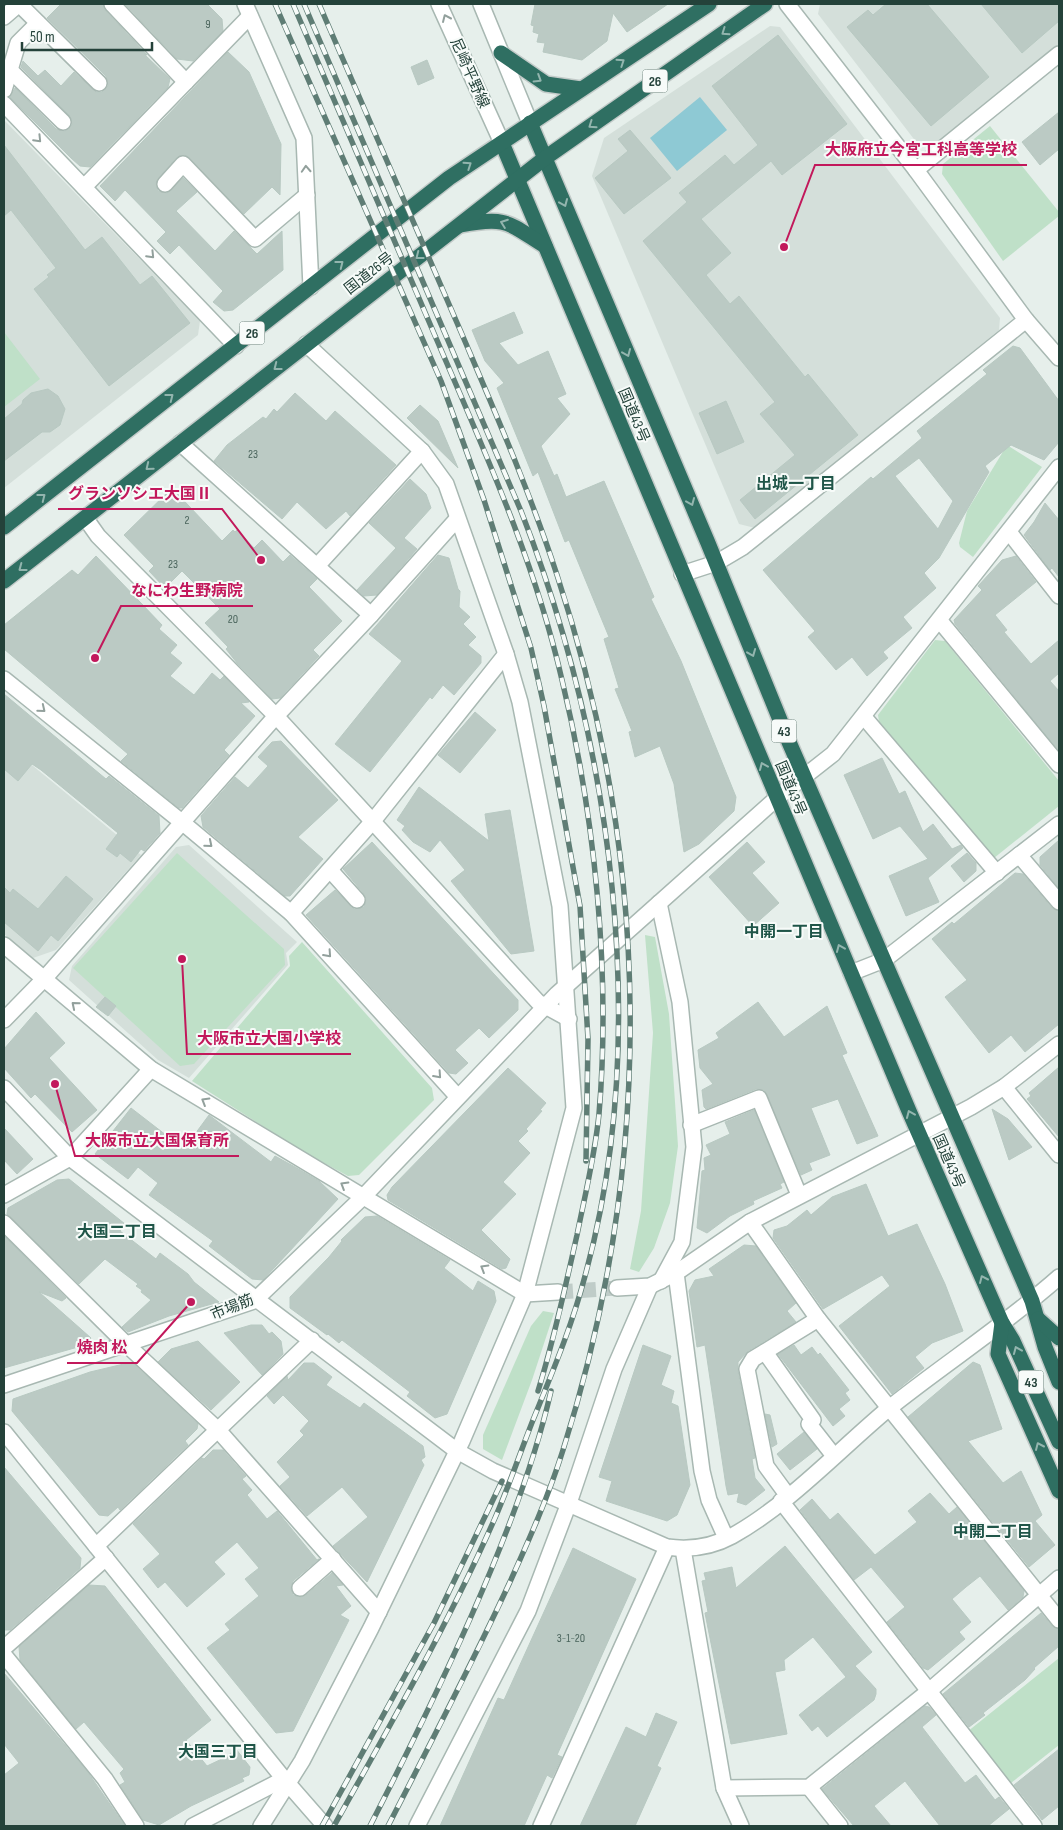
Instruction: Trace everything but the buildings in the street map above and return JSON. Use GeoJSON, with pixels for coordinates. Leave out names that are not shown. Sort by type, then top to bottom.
{"type":"FeatureCollection","features":[{"type":"Feature","properties":{"kind":"highway","name":"国道26号"},"geometry":{"type":"LineString","coordinates":[[4,581],[86,519],[180,442],[545,158],[765,4]]}},
{"type":"Feature","properties":{"kind":"highway","name":"国道26号"},"geometry":{"type":"LineString","coordinates":[[4,527],[449,178],[705,5]]}},
{"type":"Feature","properties":{"kind":"highway"},"geometry":{"type":"LineString","coordinates":[[501,53],[546,84],[581,89]]}},
{"type":"Feature","properties":{"kind":"highway","name":"国道43号"},"geometry":{"type":"LineString","coordinates":[[530,123],[804,778],[1032,1301],[1045,1347],[1059,1382]]}},
{"type":"Feature","properties":{"kind":"highway","name":"国道43号"},"geometry":{"type":"LineString","coordinates":[[502,143],[919,1134],[1002,1323],[1013,1341],[1059,1442]]}},
{"type":"Feature","properties":{"kind":"highway"},"geometry":{"type":"LineString","coordinates":[[458,226],[487,220],[503,221],[545,246]]}},
{"type":"Feature","properties":{"kind":"highway"},"geometry":{"type":"LineString","coordinates":[[1038,1319],[1059,1338]]}},
{"type":"Feature","properties":{"kind":"highway"},"geometry":{"type":"LineString","coordinates":[[1002,1323],[998,1354],[1059,1491]]}},
{"type":"Feature","properties":{"kind":"street"},"geometry":{"type":"LineString","coordinates":[[4,17],[19,4],[99,84]]}},
{"type":"Feature","properties":{"kind":"street"},"geometry":{"type":"LineString","coordinates":[[112,4],[186,82]]}},
{"type":"Feature","properties":{"kind":"street","name":"尼崎平野線"},"geometry":{"type":"LineString","coordinates":[[439,4],[502,143]]}},
{"type":"Feature","properties":{"kind":"street"},"geometry":{"type":"LineString","coordinates":[[481,4],[530,123]]}},
{"type":"Feature","properties":{"kind":"street"},"geometry":{"type":"LineString","coordinates":[[787,4],[916,170],[1026,320],[1059,358]]}},
{"type":"Feature","properties":{"kind":"street"},"geometry":{"type":"LineString","coordinates":[[84,187],[186,82],[247,10],[304,138],[311,287]]}},
{"type":"Feature","properties":{"kind":"street"},"geometry":{"type":"LineString","coordinates":[[4,90],[18,43],[38,22]]}},
{"type":"Feature","properties":{"kind":"street"},"geometry":{"type":"LineString","coordinates":[[916,170],[1059,54]]}},
{"type":"Feature","properties":{"kind":"street"},"geometry":{"type":"LineString","coordinates":[[10,70],[64,122]]}},
{"type":"Feature","properties":{"kind":"street"},"geometry":{"type":"LineString","coordinates":[[4,104],[236,346]]}},
{"type":"Feature","properties":{"kind":"street"},"geometry":{"type":"LineString","coordinates":[[165,184],[183,164],[255,238],[307,195]]}},
{"type":"Feature","properties":{"kind":"street"},"geometry":{"type":"LineString","coordinates":[[682,574],[716,564],[743,548],[1026,320]]}},
{"type":"Feature","properties":{"kind":"street"},"geometry":{"type":"LineString","coordinates":[[261,1826],[379,1612],[458,1451],[526,1294],[574,1108],[560,906],[520,702],[506,654],[446,484],[422,451],[306,344]]}},
{"type":"Feature","properties":{"kind":"street"},"geometry":{"type":"LineString","coordinates":[[180,442],[371,616]]}},
{"type":"Feature","properties":{"kind":"street"},"geometry":{"type":"LineString","coordinates":[[317,566],[422,451]]}},
{"type":"Feature","properties":{"kind":"street","name":"市場筋"},"geometry":{"type":"LineString","coordinates":[[4,1385],[254,1302],[364,1196],[457,1096],[566,986],[777,798],[833,754],[940,621],[1059,467]]}},
{"type":"Feature","properties":{"kind":"street"},"geometry":{"type":"LineString","coordinates":[[86,519],[98,536],[276,716],[538,1002],[568,1019]]}},
{"type":"Feature","properties":{"kind":"street"},"geometry":{"type":"LineString","coordinates":[[4,1020],[44,979],[276,716],[371,616],[457,519]]}},
{"type":"Feature","properties":{"kind":"street"},"geometry":{"type":"LineString","coordinates":[[1009,532],[1059,596]]}},
{"type":"Feature","properties":{"kind":"street"},"geometry":{"type":"LineString","coordinates":[[940,621],[1059,765]]}},
{"type":"Feature","properties":{"kind":"street"},"geometry":{"type":"LineString","coordinates":[[291,913],[373,821],[506,654]]}},
{"type":"Feature","properties":{"kind":"street"},"geometry":{"type":"LineString","coordinates":[[4,679],[183,822],[291,913],[457,1096]]}},
{"type":"Feature","properties":{"kind":"street"},"geometry":{"type":"LineString","coordinates":[[864,716],[996,873]]}},
{"type":"Feature","properties":{"kind":"street"},"geometry":{"type":"LineString","coordinates":[[850,973],[884,960],[1059,824]]}},
{"type":"Feature","properties":{"kind":"street"},"geometry":{"type":"LineString","coordinates":[[1019,855],[1059,902]]}},
{"type":"Feature","properties":{"kind":"street"},"geometry":{"type":"LineString","coordinates":[[330,870],[357,900]]}},
{"type":"Feature","properties":{"kind":"street"},"geometry":{"type":"LineString","coordinates":[[417,1826],[528,1611],[569,1504],[614,1369],[656,1283],[682,1242],[694,1147],[680,1002],[659,903]]}},
{"type":"Feature","properties":{"kind":"street"},"geometry":{"type":"LineString","coordinates":[[4,945],[151,1069],[526,1294],[558,1292]]}},
{"type":"Feature","properties":{"kind":"street"},"geometry":{"type":"LineString","coordinates":[[617,1288],[656,1283],[676,1273],[750,1222],[799,1195],[952,1118],[1004,1087],[1059,1044]]}},
{"type":"Feature","properties":{"kind":"street"},"geometry":{"type":"LineString","coordinates":[[4,1195],[70,1158],[151,1069]]}},
{"type":"Feature","properties":{"kind":"street"},"geometry":{"type":"LineString","coordinates":[[1004,1087],[1059,1155]]}},
{"type":"Feature","properties":{"kind":"street"},"geometry":{"type":"LineString","coordinates":[[4,1088],[70,1158],[458,1451],[493,1471],[666,1547],[683,1550],[702,1547],[726,1538],[784,1498],[889,1408],[1032,1301],[1059,1277]]}},
{"type":"Feature","properties":{"kind":"street"},"geometry":{"type":"LineString","coordinates":[[691,1125],[759,1098],[799,1195]]}},
{"type":"Feature","properties":{"kind":"street"},"geometry":{"type":"LineString","coordinates":[[750,1222],[818,1319],[1059,1620]]}},
{"type":"Feature","properties":{"kind":"street"},"geometry":{"type":"LineString","coordinates":[[4,1223],[126,1344],[218,1430],[379,1612]]}},
{"type":"Feature","properties":{"kind":"street"},"geometry":{"type":"LineString","coordinates":[[676,1273],[702,1471],[709,1500],[726,1538]]}},
{"type":"Feature","properties":{"kind":"street"},"geometry":{"type":"LineString","coordinates":[[818,1319],[753,1359],[747,1369],[766,1466],[784,1498],[929,1691],[1034,1826]]}},
{"type":"Feature","properties":{"kind":"street"},"geometry":{"type":"LineString","coordinates":[[96,1546],[312,1340]]}},
{"type":"Feature","properties":{"kind":"street"},"geometry":{"type":"LineString","coordinates":[[765,1352],[814,1420],[808,1424],[834,1456]]}},
{"type":"Feature","properties":{"kind":"street"},"geometry":{"type":"LineString","coordinates":[[4,1432],[286,1782],[325,1826]]}},
{"type":"Feature","properties":{"kind":"street"},"geometry":{"type":"LineString","coordinates":[[541,1826],[666,1547]]}},
{"type":"Feature","properties":{"kind":"street"},"geometry":{"type":"LineString","coordinates":[[683,1550],[724,1788],[741,1826]]}},
{"type":"Feature","properties":{"kind":"street"},"geometry":{"type":"LineString","coordinates":[[4,1648],[106,1558]]}},
{"type":"Feature","properties":{"kind":"street"},"geometry":{"type":"LineString","coordinates":[[300,1588],[333,1560]]}},
{"type":"Feature","properties":{"kind":"street"},"geometry":{"type":"LineString","coordinates":[[724,1788],[809,1787],[929,1691],[1059,1578]]}},
{"type":"Feature","properties":{"kind":"street"},"geometry":{"type":"LineString","coordinates":[[4,1655],[106,1779],[136,1826]]}},
{"type":"Feature","properties":{"kind":"street"},"geometry":{"type":"LineString","coordinates":[[193,1826],[286,1782]]}},
{"type":"Feature","properties":{"kind":"street"},"geometry":{"type":"LineString","coordinates":[[809,1787],[840,1826]]}},
{"type":"Feature","properties":{"kind":"shaded area"},"geometry":{"type":"Polygon","coordinates":[[[820,4],[1059,4],[1059,44],[931,147],[920,147],[818,14],[820,4]]]}},
{"type":"Feature","properties":{"kind":"shaded area"},"geometry":{"type":"Polygon","coordinates":[[[770,26],[780,27],[1000,318],[999,330],[755,528],[739,524],[592,176],[604,138],[770,26]]]}},
{"type":"Feature","properties":{"kind":"shaded area"},"geometry":{"type":"Polygon","coordinates":[[[4,120],[200,321],[198,335],[4,488],[4,120]]]}},
{"type":"Feature","properties":{"kind":"shaded area"},"geometry":{"type":"Polygon","coordinates":[[[4,742],[141,855],[56,950],[33,958],[4,934],[4,742]]]}},
{"type":"Feature","properties":{"kind":"shaded area"},"geometry":{"type":"Polygon","coordinates":[[[189,845],[297,942],[286,953],[288,965],[189,1078],[158,1060],[69,980],[72,966],[176,847],[189,845]]]}},
{"type":"Feature","properties":{"kind":"green space"},"geometry":{"type":"Polygon","coordinates":[[[990,126],[1059,212],[1059,216],[1003,261],[942,174],[943,164],[990,126]]]}},
{"type":"Feature","properties":{"kind":"green space"},"geometry":{"type":"Polygon","coordinates":[[[4,332],[40,379],[4,407],[4,332]]]}},
{"type":"Feature","properties":{"kind":"green space"},"geometry":{"type":"Polygon","coordinates":[[[1007,445],[1042,467],[973,557],[960,547],[959,543],[967,511],[1007,445]]]}},
{"type":"Feature","properties":{"kind":"green space"},"geometry":{"type":"Polygon","coordinates":[[[935,640],[945,641],[1059,781],[1059,806],[994,858],[987,857],[879,722],[878,715],[935,640]]]}},
{"type":"Feature","properties":{"kind":"green space"},"geometry":{"type":"Polygon","coordinates":[[[177,853],[284,949],[285,965],[194,1064],[180,1066],[73,968],[177,853]]]}},
{"type":"Feature","properties":{"kind":"green space"},"geometry":{"type":"Polygon","coordinates":[[[645,935],[655,937],[669,1014],[678,1146],[670,1203],[654,1248],[639,1272],[630,1269],[641,1211],[653,1033],[645,935]]]}},
{"type":"Feature","properties":{"kind":"green space"},"geometry":{"type":"Polygon","coordinates":[[[302,942],[432,1088],[434,1100],[359,1175],[348,1176],[302,1151],[192,1081],[290,966],[289,956],[302,942]]]}},
{"type":"Feature","properties":{"kind":"green space"},"geometry":{"type":"Polygon","coordinates":[[[543,1311],[554,1313],[532,1380],[502,1460],[483,1449],[483,1435],[531,1326],[543,1311]]]}},
{"type":"Feature","properties":{"kind":"green space"},"geometry":{"type":"Polygon","coordinates":[[[1059,1658],[1059,1745],[1011,1783],[967,1732],[1059,1658]]]}},
{"type":"Feature","properties":{"kind":"water"},"geometry":{"type":"Polygon","coordinates":[[[700,97],[727,130],[677,171],[650,138],[700,97]]]}},
{"type":"Feature","properties":{"kind":"tunnel"},"geometry":{"type":"LineString","coordinates":[[558,1292],[617,1288]]}},
{"type":"Feature","properties":{"kind":"railway"},"geometry":{"type":"LineString","coordinates":[[275,4],[441,381],[484,500],[531,648],[544,706],[580,906],[588,1039],[586,1161]]}},
{"type":"Feature","properties":{"kind":"railway"},"geometry":{"type":"LineString","coordinates":[[293,4],[476,432],[525,554],[551,638],[574,732],[591,840],[597,896],[603,1006],[602,1060],[599,1114],[592,1160],[577,1235],[538,1391]]}},
{"type":"Feature","properties":{"kind":"railway"},"geometry":{"type":"LineString","coordinates":[[304,4],[521,511],[553,601],[579,694],[599,791],[612,889],[618,988],[616,1087],[605,1183],[585,1276],[574,1313],[505,1494],[477,1557],[418,1674],[334,1826]]}},
{"type":"Feature","properties":{"kind":"railway"},"geometry":{"type":"LineString","coordinates":[[319,4],[499,422],[524,483],[557,575],[588,684],[611,793],[625,902],[630,1012],[627,1122],[614,1232],[593,1341],[563,1450],[545,1501],[509,1584],[465,1676],[388,1826]]}},
{"type":"Feature","properties":{"kind":"railway"},"geometry":{"type":"LineString","coordinates":[[370,1826],[433,1699],[491,1570],[525,1482],[551,1391]]}},
{"type":"Feature","properties":{"kind":"railway"},"geometry":{"type":"LineString","coordinates":[[322,1826],[434,1623],[502,1481]]}},
{"type":"Feature","properties":{"kind":"place","name":"大阪府立今宮工科高等学校"},"geometry":{"type":"Point","coordinates":[784,247]}},
{"type":"Feature","properties":{"kind":"place","name":"グランソシエ大国Ⅱ"},"geometry":{"type":"Point","coordinates":[261,560]}},
{"type":"Feature","properties":{"kind":"place","name":"なにわ生野病院"},"geometry":{"type":"Point","coordinates":[95,658]}},
{"type":"Feature","properties":{"kind":"place","name":"大阪市立大国小学校"},"geometry":{"type":"Point","coordinates":[182,959]}},
{"type":"Feature","properties":{"kind":"place","name":"大阪市立大国保育所"},"geometry":{"type":"Point","coordinates":[55,1084]}},
{"type":"Feature","properties":{"kind":"place","name":"焼肉 松"},"geometry":{"type":"Point","coordinates":[191,1302]}},
{"type":"Feature","properties":{"kind":"district","name":"出城一丁目"},"geometry":{"type":"Point","coordinates":[796,483]}},
{"type":"Feature","properties":{"kind":"district","name":"中開一丁目"},"geometry":{"type":"Point","coordinates":[784,931]}},
{"type":"Feature","properties":{"kind":"district","name":"大国二丁目"},"geometry":{"type":"Point","coordinates":[117,1231]}},
{"type":"Feature","properties":{"kind":"district","name":"中開二丁目"},"geometry":{"type":"Point","coordinates":[993,1531]}},
{"type":"Feature","properties":{"kind":"district","name":"大国三丁目"},"geometry":{"type":"Point","coordinates":[218,1751]}}]}
